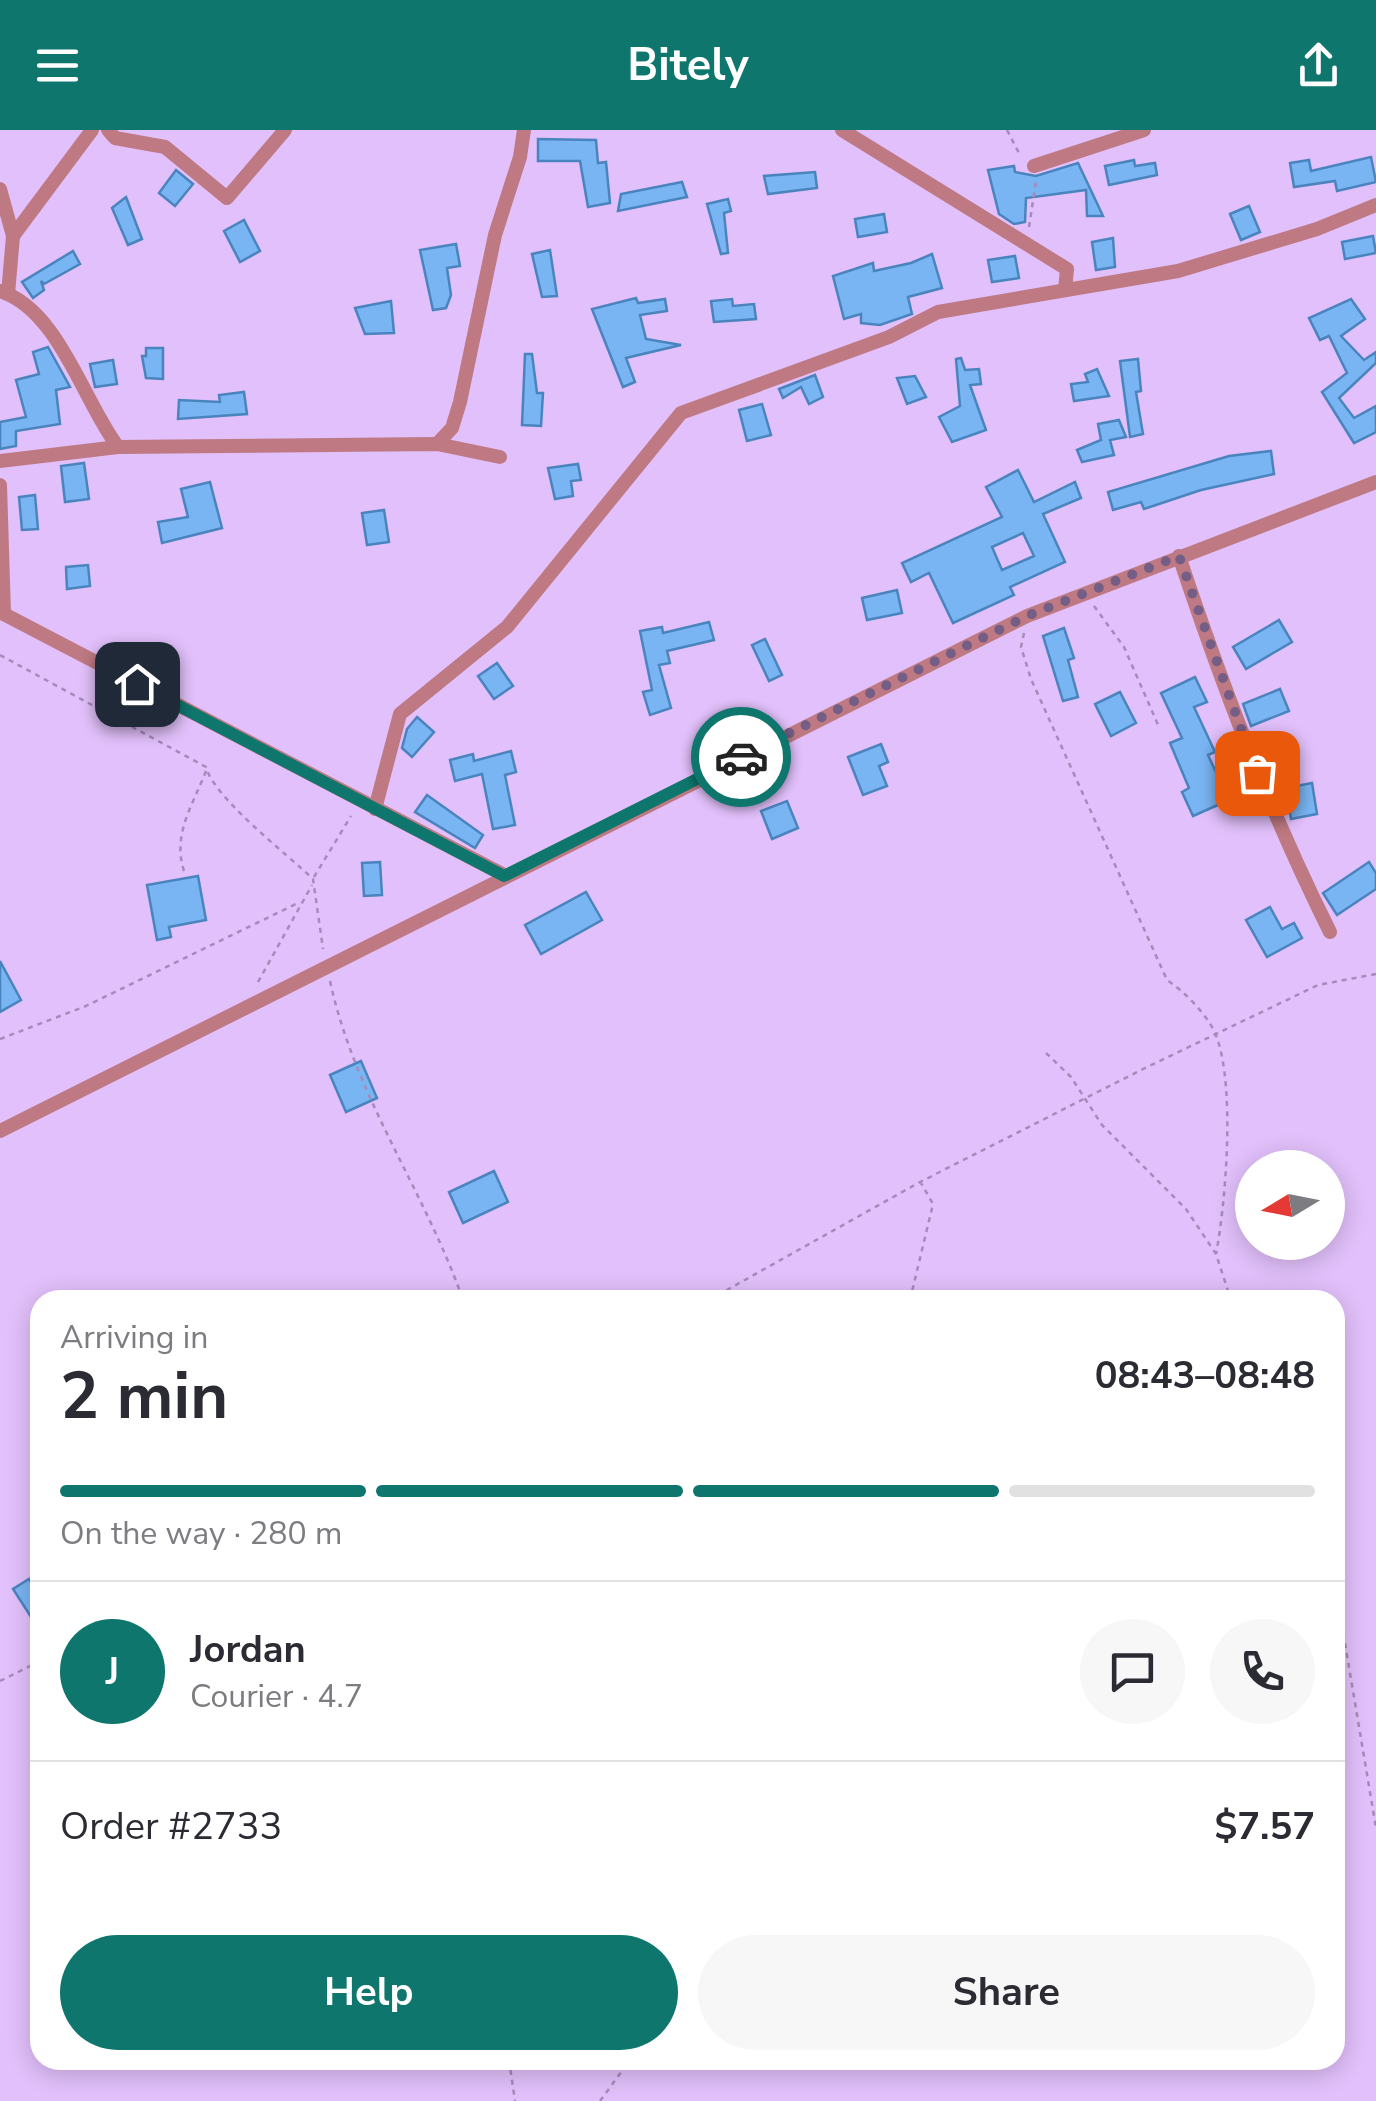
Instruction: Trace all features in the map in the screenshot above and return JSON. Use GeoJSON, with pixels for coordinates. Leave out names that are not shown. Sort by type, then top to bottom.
{"type":"FeatureCollection","features":[{"type":"Feature","properties":{"kind":"street"},"geometry":{"type":"LineString","coordinates":[[13,236],[92,130]]}},
{"type":"Feature","properties":{"kind":"street"},"geometry":{"type":"LineString","coordinates":[[108,130],[115,138],[164,147],[227,198],[285,130]]}},
{"type":"Feature","properties":{"kind":"street"},"geometry":{"type":"LineString","coordinates":[[437,444],[452,428],[460,402],[495,235],[520,157],[524,130]]}},
{"type":"Feature","properties":{"kind":"street"},"geometry":{"type":"LineString","coordinates":[[842,130],[1066,269],[1065,290]]}},
{"type":"Feature","properties":{"kind":"street"},"geometry":{"type":"LineString","coordinates":[[1034,166],[1144,130]]}},
{"type":"Feature","properties":{"kind":"street"},"geometry":{"type":"LineString","coordinates":[[0,189],[13,236],[4,292],[62,343],[94,417],[118,447]]}},
{"type":"Feature","properties":{"kind":"street"},"geometry":{"type":"LineString","coordinates":[[375,809],[400,714],[507,627],[680,413],[889,336],[938,312],[1178,271],[1316,229],[1376,205]]}},
{"type":"Feature","properties":{"kind":"street"},"geometry":{"type":"LineString","coordinates":[[0,462],[118,447],[437,444],[500,457]]}},
{"type":"Feature","properties":{"kind":"street"},"geometry":{"type":"LineString","coordinates":[[0,1131],[1027,616],[1376,482]]}},
{"type":"Feature","properties":{"kind":"street"},"geometry":{"type":"LineString","coordinates":[[0,485],[2,613],[266,747],[360,802],[504,876]]}},
{"type":"Feature","properties":{"kind":"street"},"geometry":{"type":"LineString","coordinates":[[1179,556],[1248,751],[1282,835],[1330,932]]}},
{"type":"Feature","properties":{"kind":"path"},"geometry":{"type":"LineString","coordinates":[[1008,130],[1017,152],[1034,166],[1037,187],[1032,220],[1022,242]]}},
{"type":"Feature","properties":{"kind":"path"},"geometry":{"type":"LineString","coordinates":[[1082,593],[1110,623],[1160,727]]}},
{"type":"Feature","properties":{"kind":"path"},"geometry":{"type":"LineString","coordinates":[[1027,616],[1021,647],[1078,785],[1167,980],[1182,989],[1217,1036],[1227,1134],[1224,1214],[1216,1254]]}},
{"type":"Feature","properties":{"kind":"path"},"geometry":{"type":"LineString","coordinates":[[0,655],[207,770],[213,786],[238,812],[314,878],[317,925],[338,1020],[370,1103],[448,1252],[460,1290]]}},
{"type":"Feature","properties":{"kind":"path"},"geometry":{"type":"LineString","coordinates":[[184,870],[177,849],[207,770]]}},
{"type":"Feature","properties":{"kind":"path"},"geometry":{"type":"LineString","coordinates":[[248,1004],[300,902],[360,802]]}},
{"type":"Feature","properties":{"kind":"path"},"geometry":{"type":"LineString","coordinates":[[0,1039],[86,1006],[300,902]]}},
{"type":"Feature","properties":{"kind":"path"},"geometry":{"type":"LineString","coordinates":[[727,1290],[920,1182],[1318,985],[1376,974]]}},
{"type":"Feature","properties":{"kind":"path"},"geometry":{"type":"LineString","coordinates":[[1046,1053],[1086,1098],[1102,1124],[1186,1209],[1216,1254],[1229,1290]]}},
{"type":"Feature","properties":{"kind":"path"},"geometry":{"type":"LineString","coordinates":[[912,1290],[934,1204],[920,1182]]}},
{"type":"Feature","properties":{"kind":"path"},"geometry":{"type":"LineString","coordinates":[[1345,1644],[1376,1828]]}},
{"type":"Feature","properties":{"kind":"path"},"geometry":{"type":"LineString","coordinates":[[0,1681],[30,1666]]}},
{"type":"Feature","properties":{"kind":"path"},"geometry":{"type":"LineString","coordinates":[[510,2070],[515,2101]]}},
{"type":"Feature","properties":{"kind":"path"},"geometry":{"type":"LineString","coordinates":[[600,2101],[623,2070]]}},
{"type":"Feature","properties":{"kind":"building"},"geometry":{"type":"Polygon","coordinates":[[[538,139],[596,140],[598,163],[606,162],[610,203],[588,207],[580,161],[538,161],[538,139]]]}},
{"type":"Feature","properties":{"kind":"building"},"geometry":{"type":"Polygon","coordinates":[[[1371,157],[1376,182],[1337,191],[1335,181],[1294,187],[1290,163],[1309,160],[1311,171],[1371,157]]]}},
{"type":"Feature","properties":{"kind":"building"},"geometry":{"type":"Polygon","coordinates":[[[1134,160],[1135,166],[1155,163],[1157,175],[1109,185],[1105,166],[1134,160]]]}},
{"type":"Feature","properties":{"kind":"building"},"geometry":{"type":"Polygon","coordinates":[[[1078,163],[1103,216],[1087,216],[1086,190],[1026,198],[1025,222],[1014,224],[999,214],[988,170],[1014,166],[1015,172],[1036,176],[1078,163]]]}},
{"type":"Feature","properties":{"kind":"building"},"geometry":{"type":"Polygon","coordinates":[[[176,170],[193,184],[175,206],[159,193],[176,170]]]}},
{"type":"Feature","properties":{"kind":"building"},"geometry":{"type":"Polygon","coordinates":[[[815,172],[817,188],[768,194],[764,176],[815,172]]]}},
{"type":"Feature","properties":{"kind":"building"},"geometry":{"type":"Polygon","coordinates":[[[682,182],[687,197],[618,211],[621,194],[682,182]]]}},
{"type":"Feature","properties":{"kind":"building"},"geometry":{"type":"Polygon","coordinates":[[[126,197],[142,239],[128,245],[112,208],[126,197]]]}},
{"type":"Feature","properties":{"kind":"building"},"geometry":{"type":"Polygon","coordinates":[[[728,199],[731,211],[724,213],[728,253],[721,254],[707,204],[728,199]]]}},
{"type":"Feature","properties":{"kind":"building"},"geometry":{"type":"Polygon","coordinates":[[[1249,206],[1260,232],[1241,240],[1230,214],[1249,206]]]}},
{"type":"Feature","properties":{"kind":"building"},"geometry":{"type":"Polygon","coordinates":[[[884,214],[887,232],[858,237],[855,219],[884,214]]]}},
{"type":"Feature","properties":{"kind":"building"},"geometry":{"type":"Polygon","coordinates":[[[244,220],[260,251],[240,262],[224,231],[244,220]]]}},
{"type":"Feature","properties":{"kind":"building"},"geometry":{"type":"Polygon","coordinates":[[[1373,236],[1376,253],[1345,259],[1342,242],[1373,236]]]}},
{"type":"Feature","properties":{"kind":"building"},"geometry":{"type":"Polygon","coordinates":[[[1113,238],[1115,267],[1096,270],[1092,242],[1113,238]]]}},
{"type":"Feature","properties":{"kind":"building"},"geometry":{"type":"Polygon","coordinates":[[[456,244],[460,266],[447,268],[451,295],[446,308],[433,310],[420,250],[456,244]]]}},
{"type":"Feature","properties":{"kind":"building"},"geometry":{"type":"Polygon","coordinates":[[[550,250],[557,296],[542,297],[532,254],[550,250]]]}},
{"type":"Feature","properties":{"kind":"building"},"geometry":{"type":"Polygon","coordinates":[[[73,251],[80,264],[44,284],[41,281],[44,290],[33,298],[22,282],[73,251]]]}},
{"type":"Feature","properties":{"kind":"building"},"geometry":{"type":"Polygon","coordinates":[[[932,254],[942,288],[908,297],[912,314],[880,325],[861,323],[861,314],[844,319],[833,276],[873,263],[874,271],[911,263],[932,254]]]}},
{"type":"Feature","properties":{"kind":"building"},"geometry":{"type":"Polygon","coordinates":[[[1015,256],[1019,278],[992,282],[988,260],[1015,256]]]}},
{"type":"Feature","properties":{"kind":"building"},"geometry":{"type":"Polygon","coordinates":[[[636,298],[638,303],[665,299],[667,311],[640,315],[646,339],[681,345],[626,358],[635,382],[623,387],[592,309],[636,298]]]}},
{"type":"Feature","properties":{"kind":"building"},"geometry":{"type":"Polygon","coordinates":[[[732,299],[733,306],[754,304],[756,319],[714,322],[711,301],[732,299]]]}},
{"type":"Feature","properties":{"kind":"building"},"geometry":{"type":"Polygon","coordinates":[[[1351,299],[1365,319],[1341,336],[1364,360],[1376,352],[1376,363],[1339,398],[1354,418],[1376,406],[1376,432],[1354,443],[1322,392],[1347,373],[1329,336],[1320,340],[1309,318],[1351,299]]]}},
{"type":"Feature","properties":{"kind":"building"},"geometry":{"type":"Polygon","coordinates":[[[391,301],[394,333],[365,334],[355,308],[391,301]]]}},
{"type":"Feature","properties":{"kind":"building"},"geometry":{"type":"Polygon","coordinates":[[[48,347],[70,387],[56,390],[60,424],[16,431],[16,446],[0,449],[0,422],[26,417],[16,380],[39,374],[33,352],[48,347]]]}},
{"type":"Feature","properties":{"kind":"building"},"geometry":{"type":"Polygon","coordinates":[[[146,348],[163,348],[163,379],[146,378],[142,356],[146,356],[146,348]]]}},
{"type":"Feature","properties":{"kind":"building"},"geometry":{"type":"Polygon","coordinates":[[[525,354],[532,354],[537,393],[543,393],[541,426],[522,425],[525,354]]]}},
{"type":"Feature","properties":{"kind":"building"},"geometry":{"type":"Polygon","coordinates":[[[961,358],[965,370],[979,369],[981,384],[970,385],[986,430],[952,442],[939,417],[960,406],[956,359],[961,358]]]}},
{"type":"Feature","properties":{"kind":"building"},"geometry":{"type":"Polygon","coordinates":[[[1138,359],[1141,391],[1136,392],[1143,434],[1130,437],[1120,361],[1138,359]]]}},
{"type":"Feature","properties":{"kind":"building"},"geometry":{"type":"Polygon","coordinates":[[[113,360],[117,384],[95,387],[90,364],[113,360]]]}},
{"type":"Feature","properties":{"kind":"building"},"geometry":{"type":"Polygon","coordinates":[[[1097,369],[1109,396],[1074,401],[1071,384],[1088,382],[1085,374],[1097,369]]]}},
{"type":"Feature","properties":{"kind":"building"},"geometry":{"type":"Polygon","coordinates":[[[815,375],[823,397],[809,404],[801,387],[783,398],[779,389],[815,375]]]}},
{"type":"Feature","properties":{"kind":"building"},"geometry":{"type":"Polygon","coordinates":[[[915,376],[926,397],[907,404],[897,378],[915,376]]]}},
{"type":"Feature","properties":{"kind":"building"},"geometry":{"type":"Polygon","coordinates":[[[244,392],[247,414],[178,419],[179,400],[220,402],[219,395],[244,392]]]}},
{"type":"Feature","properties":{"kind":"building"},"geometry":{"type":"Polygon","coordinates":[[[762,404],[771,435],[747,441],[739,410],[762,404]]]}},
{"type":"Feature","properties":{"kind":"building"},"geometry":{"type":"Polygon","coordinates":[[[1119,420],[1126,437],[1110,440],[1114,455],[1082,462],[1077,450],[1101,440],[1098,424],[1119,420]]]}},
{"type":"Feature","properties":{"kind":"building"},"geometry":{"type":"Polygon","coordinates":[[[1271,451],[1274,474],[1201,490],[1144,509],[1141,502],[1113,510],[1108,492],[1229,456],[1271,451]]]}},
{"type":"Feature","properties":{"kind":"building"},"geometry":{"type":"Polygon","coordinates":[[[84,463],[89,499],[65,502],[61,466],[84,463]]]}},
{"type":"Feature","properties":{"kind":"building"},"geometry":{"type":"Polygon","coordinates":[[[578,464],[581,480],[571,481],[573,496],[555,499],[548,468],[578,464]]]}},
{"type":"Feature","properties":{"kind":"building"},"geometry":{"type":"Polygon","coordinates":[[[1018,470],[1034,502],[1075,482],[1081,498],[1043,514],[1065,562],[1010,587],[1014,595],[953,623],[929,573],[911,582],[902,563],[1002,517],[986,487],[1018,470]],[[1023,533],[992,547],[1002,570],[1034,556],[1023,533]]]}},
{"type":"Feature","properties":{"kind":"building"},"geometry":{"type":"Polygon","coordinates":[[[210,482],[222,528],[162,543],[158,522],[188,517],[181,489],[210,482]]]}},
{"type":"Feature","properties":{"kind":"building"},"geometry":{"type":"Polygon","coordinates":[[[35,495],[38,529],[22,530],[19,497],[35,495]]]}},
{"type":"Feature","properties":{"kind":"building"},"geometry":{"type":"Polygon","coordinates":[[[384,510],[389,542],[367,545],[362,513],[384,510]]]}},
{"type":"Feature","properties":{"kind":"building"},"geometry":{"type":"Polygon","coordinates":[[[88,565],[90,586],[67,589],[66,567],[88,565]]]}},
{"type":"Feature","properties":{"kind":"building"},"geometry":{"type":"Polygon","coordinates":[[[897,590],[902,613],[867,620],[862,598],[897,590]]]}},
{"type":"Feature","properties":{"kind":"building"},"geometry":{"type":"Polygon","coordinates":[[[1279,620],[1292,642],[1246,669],[1233,647],[1279,620]]]}},
{"type":"Feature","properties":{"kind":"building"},"geometry":{"type":"Polygon","coordinates":[[[709,622],[714,640],[667,651],[670,663],[659,665],[671,708],[650,715],[643,692],[652,690],[640,631],[662,627],[663,633],[709,622]]]}},
{"type":"Feature","properties":{"kind":"building"},"geometry":{"type":"Polygon","coordinates":[[[1064,628],[1074,658],[1068,660],[1078,697],[1063,701],[1043,636],[1064,628]]]}},
{"type":"Feature","properties":{"kind":"building"},"geometry":{"type":"Polygon","coordinates":[[[765,639],[782,675],[769,681],[752,645],[765,639]]]}},
{"type":"Feature","properties":{"kind":"building"},"geometry":{"type":"Polygon","coordinates":[[[497,663],[513,686],[494,699],[478,676],[497,663]]]}},
{"type":"Feature","properties":{"kind":"building"},"geometry":{"type":"Polygon","coordinates":[[[1195,677],[1207,702],[1194,707],[1215,752],[1208,755],[1229,800],[1193,816],[1182,792],[1189,788],[1170,743],[1182,738],[1161,693],[1195,677]]]}},
{"type":"Feature","properties":{"kind":"building"},"geometry":{"type":"Polygon","coordinates":[[[1280,689],[1289,711],[1251,726],[1243,704],[1280,689]]]}},
{"type":"Feature","properties":{"kind":"building"},"geometry":{"type":"Polygon","coordinates":[[[1120,692],[1136,723],[1111,736],[1095,704],[1120,692]]]}},
{"type":"Feature","properties":{"kind":"building"},"geometry":{"type":"Polygon","coordinates":[[[417,717],[434,732],[412,757],[402,748],[407,729],[417,717]]]}},
{"type":"Feature","properties":{"kind":"building"},"geometry":{"type":"Polygon","coordinates":[[[881,744],[888,762],[879,766],[887,786],[863,795],[848,757],[881,744]]]}},
{"type":"Feature","properties":{"kind":"building"},"geometry":{"type":"Polygon","coordinates":[[[511,751],[516,772],[505,775],[515,825],[493,829],[482,774],[455,781],[450,760],[473,754],[474,761],[511,751]]]}},
{"type":"Feature","properties":{"kind":"building"},"geometry":{"type":"Polygon","coordinates":[[[1312,783],[1317,814],[1291,819],[1286,788],[1312,783]]]}},
{"type":"Feature","properties":{"kind":"building"},"geometry":{"type":"Polygon","coordinates":[[[427,795],[483,835],[475,848],[415,812],[427,795]]]}},
{"type":"Feature","properties":{"kind":"building"},"geometry":{"type":"Polygon","coordinates":[[[787,801],[798,828],[772,839],[761,811],[787,801]]]}},
{"type":"Feature","properties":{"kind":"building"},"geometry":{"type":"Polygon","coordinates":[[[380,862],[382,895],[364,896],[362,863],[380,862]]]}},
{"type":"Feature","properties":{"kind":"building"},"geometry":{"type":"Polygon","coordinates":[[[1369,862],[1376,873],[1376,889],[1337,915],[1323,893],[1369,862]]]}},
{"type":"Feature","properties":{"kind":"building"},"geometry":{"type":"Polygon","coordinates":[[[198,876],[206,920],[169,927],[171,937],[157,940],[147,885],[198,876]]]}},
{"type":"Feature","properties":{"kind":"building"},"geometry":{"type":"Polygon","coordinates":[[[586,892],[602,920],[541,954],[525,925],[586,892]]]}},
{"type":"Feature","properties":{"kind":"building"},"geometry":{"type":"Polygon","coordinates":[[[1270,907],[1282,929],[1294,923],[1302,938],[1267,957],[1246,920],[1270,907]]]}},
{"type":"Feature","properties":{"kind":"building"},"geometry":{"type":"Polygon","coordinates":[[[0,961],[21,1000],[0,1012],[0,961]]]}},
{"type":"Feature","properties":{"kind":"building"},"geometry":{"type":"Polygon","coordinates":[[[361,1061],[377,1098],[346,1112],[330,1075],[361,1061]]]}},
{"type":"Feature","properties":{"kind":"building"},"geometry":{"type":"Polygon","coordinates":[[[494,1171],[508,1202],[463,1223],[449,1192],[494,1171]]]}},
{"type":"Feature","properties":{"kind":"building"},"geometry":{"type":"Polygon","coordinates":[[[30,1581],[30,1615],[13,1589],[30,1581]]]}},
{"type":"Feature","properties":{"kind":"way so far"},"geometry":{"type":"LineString","coordinates":[[741,757],[1027,616],[1179,556],[1223,688],[1257,773]]}},
{"type":"Feature","properties":{"kind":"route"},"geometry":{"type":"LineString","coordinates":[[137,684],[266,747],[360,802],[504,876],[741,757]]}}]}
